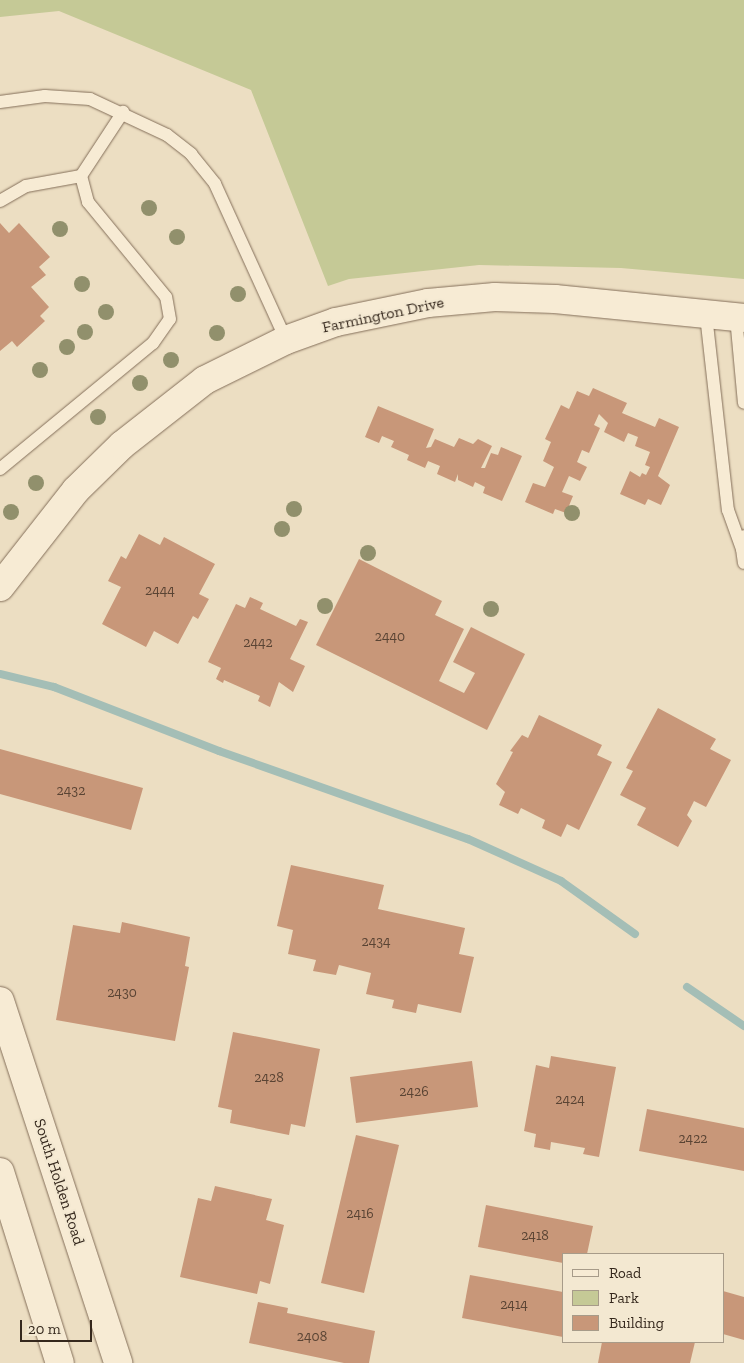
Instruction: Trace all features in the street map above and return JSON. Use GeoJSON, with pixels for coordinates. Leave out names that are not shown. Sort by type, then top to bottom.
{"type":"FeatureCollection","features":[{"type":"Feature","properties":{"kind":"street","name":"Farmington Drive"},"geometry":{"type":"LineString","coordinates":[[0,587],[76,490],[122,444],[205,380],[286,340],[336,322],[419,305],[495,297],[555,299],[740,317]]}},
{"type":"Feature","properties":{"kind":"street","name":"South Holden Road"},"geometry":{"type":"LineString","coordinates":[[0,1001],[118,1363]]}},
{"type":"Feature","properties":{"kind":"street"},"geometry":{"type":"LineString","coordinates":[[0,1172],[60,1363]]}},
{"type":"Feature","properties":{"kind":"lane"},"geometry":{"type":"LineString","coordinates":[[0,102],[44,96],[90,98],[123,112],[167,135],[191,154],[216,184],[286,340]]}},
{"type":"Feature","properties":{"kind":"lane"},"geometry":{"type":"LineString","coordinates":[[0,202],[26,186],[81,176],[123,112]]}},
{"type":"Feature","properties":{"kind":"lane"},"geometry":{"type":"LineString","coordinates":[[0,469],[153,343],[170,319],[166,297],[88,202],[81,176]]}},
{"type":"Feature","properties":{"kind":"lane"},"geometry":{"type":"LineString","coordinates":[[706,315],[728,510],[743,542],[744,563]]}},
{"type":"Feature","properties":{"kind":"lane"},"geometry":{"type":"LineString","coordinates":[[740,317],[744,403]]}},
{"type":"Feature","properties":{"kind":"green space"},"geometry":{"type":"Polygon","coordinates":[[[0,0],[744,0],[744,279],[621,268],[479,265],[349,279],[328,286],[251,90],[59,11],[0,17],[0,0]]]}},
{"type":"Feature","properties":{"kind":"building"},"geometry":{"type":"Polygon","coordinates":[[[0,223],[9,233],[19,223],[50,257],[39,267],[46,275],[31,287],[49,307],[40,316],[45,321],[17,347],[12,341],[0,351],[0,223]]]}},
{"type":"Feature","properties":{"kind":"building"},"geometry":{"type":"Polygon","coordinates":[[[593,388],[627,403],[622,413],[655,427],[659,418],[679,427],[658,476],[670,485],[661,505],[648,499],[645,505],[620,494],[630,471],[640,477],[642,473],[646,475],[650,467],[645,465],[650,452],[635,446],[638,437],[628,433],[624,442],[604,432],[608,423],[599,414],[594,425],[600,428],[589,453],[582,450],[577,462],[587,467],[580,481],[569,476],[562,492],[573,496],[566,513],[555,509],[553,514],[525,502],[533,483],[545,487],[554,467],[543,461],[551,442],[545,439],[561,405],[569,409],[577,391],[589,396],[593,388]]]}},
{"type":"Feature","properties":{"kind":"building"},"geometry":{"type":"Polygon","coordinates":[[[378,406],[434,429],[426,448],[431,447],[435,439],[454,447],[459,438],[473,444],[478,439],[492,446],[481,468],[485,468],[491,453],[498,455],[501,447],[522,456],[502,501],[483,493],[485,487],[475,482],[473,487],[458,480],[458,474],[455,482],[437,474],[440,466],[428,461],[425,468],[407,460],[409,455],[391,447],[394,441],[382,436],[379,443],[365,437],[378,406]]]}},
{"type":"Feature","properties":{"kind":"building"},"geometry":{"type":"Polygon","coordinates":[[[139,534],[160,545],[164,537],[215,564],[199,594],[209,599],[198,619],[193,616],[178,644],[154,631],[146,647],[102,624],[121,587],[108,581],[121,556],[126,559],[139,534]]]}},
{"type":"Feature","properties":{"kind":"building"},"geometry":{"type":"Polygon","coordinates":[[[359,559],[442,601],[435,615],[464,629],[439,681],[464,693],[475,673],[453,662],[471,627],[525,654],[487,730],[316,645],[359,559]]]}},
{"type":"Feature","properties":{"kind":"building"},"geometry":{"type":"Polygon","coordinates":[[[250,597],[263,603],[260,609],[296,626],[300,619],[308,622],[290,659],[305,666],[293,692],[279,682],[270,707],[258,701],[260,696],[224,680],[223,683],[216,679],[221,668],[208,662],[236,604],[245,608],[250,597]]]}},
{"type":"Feature","properties":{"kind":"building"},"geometry":{"type":"Polygon","coordinates":[[[658,708],[716,739],[710,749],[731,760],[706,807],[694,801],[687,815],[692,821],[678,847],[637,825],[646,808],[620,795],[633,771],[626,768],[658,708]]]}},
{"type":"Feature","properties":{"kind":"building"},"geometry":{"type":"Polygon","coordinates":[[[539,715],[602,745],[597,755],[612,762],[579,830],[567,824],[561,837],[542,828],[545,820],[521,808],[518,814],[499,805],[505,792],[496,784],[513,752],[510,751],[522,735],[528,738],[539,715]]]}},
{"type":"Feature","properties":{"kind":"building"},"geometry":{"type":"Polygon","coordinates":[[[0,749],[143,788],[131,830],[0,794],[0,749]]]}},
{"type":"Feature","properties":{"kind":"building"},"geometry":{"type":"Polygon","coordinates":[[[291,865],[384,885],[378,909],[465,928],[459,954],[474,957],[461,1013],[418,1004],[416,1013],[392,1008],[394,1000],[366,994],[371,973],[339,965],[336,975],[313,971],[316,960],[288,954],[293,930],[277,926],[291,865]]]}},
{"type":"Feature","properties":{"kind":"building"},"geometry":{"type":"Polygon","coordinates":[[[122,922],[190,937],[185,966],[189,967],[175,1041],[56,1020],[73,925],[120,933],[122,922]]]}},
{"type":"Feature","properties":{"kind":"building"},"geometry":{"type":"Polygon","coordinates":[[[233,1032],[320,1049],[305,1127],[291,1124],[289,1135],[230,1123],[232,1110],[218,1107],[233,1032]]]}},
{"type":"Feature","properties":{"kind":"building"},"geometry":{"type":"Polygon","coordinates":[[[551,1056],[616,1067],[599,1157],[583,1154],[585,1148],[551,1142],[550,1150],[534,1147],[536,1134],[524,1131],[536,1065],[549,1068],[551,1056]]]}},
{"type":"Feature","properties":{"kind":"building"},"geometry":{"type":"Polygon","coordinates":[[[472,1061],[478,1107],[356,1123],[350,1077],[472,1061]]]}},
{"type":"Feature","properties":{"kind":"building"},"geometry":{"type":"Polygon","coordinates":[[[647,1109],[744,1128],[744,1171],[639,1151],[647,1109]]]}},
{"type":"Feature","properties":{"kind":"building"},"geometry":{"type":"Polygon","coordinates":[[[356,1135],[399,1145],[364,1293],[321,1283],[356,1135]]]}},
{"type":"Feature","properties":{"kind":"building"},"geometry":{"type":"Polygon","coordinates":[[[215,1186],[272,1199],[266,1220],[284,1225],[270,1284],[260,1281],[257,1294],[180,1277],[198,1198],[211,1201],[215,1186]]]}},
{"type":"Feature","properties":{"kind":"building"},"geometry":{"type":"Polygon","coordinates":[[[486,1205],[593,1226],[587,1253],[562,1253],[562,1263],[478,1247],[486,1205]]]}},
{"type":"Feature","properties":{"kind":"building"},"geometry":{"type":"Polygon","coordinates":[[[470,1275],[562,1292],[562,1337],[462,1318],[470,1275]]]}},
{"type":"Feature","properties":{"kind":"building"},"geometry":{"type":"Polygon","coordinates":[[[724,1291],[744,1297],[744,1340],[724,1334],[724,1291]]]}},
{"type":"Feature","properties":{"kind":"building"},"geometry":{"type":"Polygon","coordinates":[[[258,1302],[288,1308],[287,1313],[375,1331],[369,1363],[344,1363],[249,1343],[258,1302]]]}},
{"type":"Feature","properties":{"kind":"building"},"geometry":{"type":"Polygon","coordinates":[[[602,1343],[695,1343],[690,1363],[598,1363],[602,1343]]]}},
{"type":"Feature","properties":{"kind":"waterway"},"geometry":{"type":"LineString","coordinates":[[0,674],[54,687],[219,751],[468,839],[561,881],[635,934]]}},
{"type":"Feature","properties":{"kind":"waterway"},"geometry":{"type":"LineString","coordinates":[[687,987],[744,1026]]}}]}
